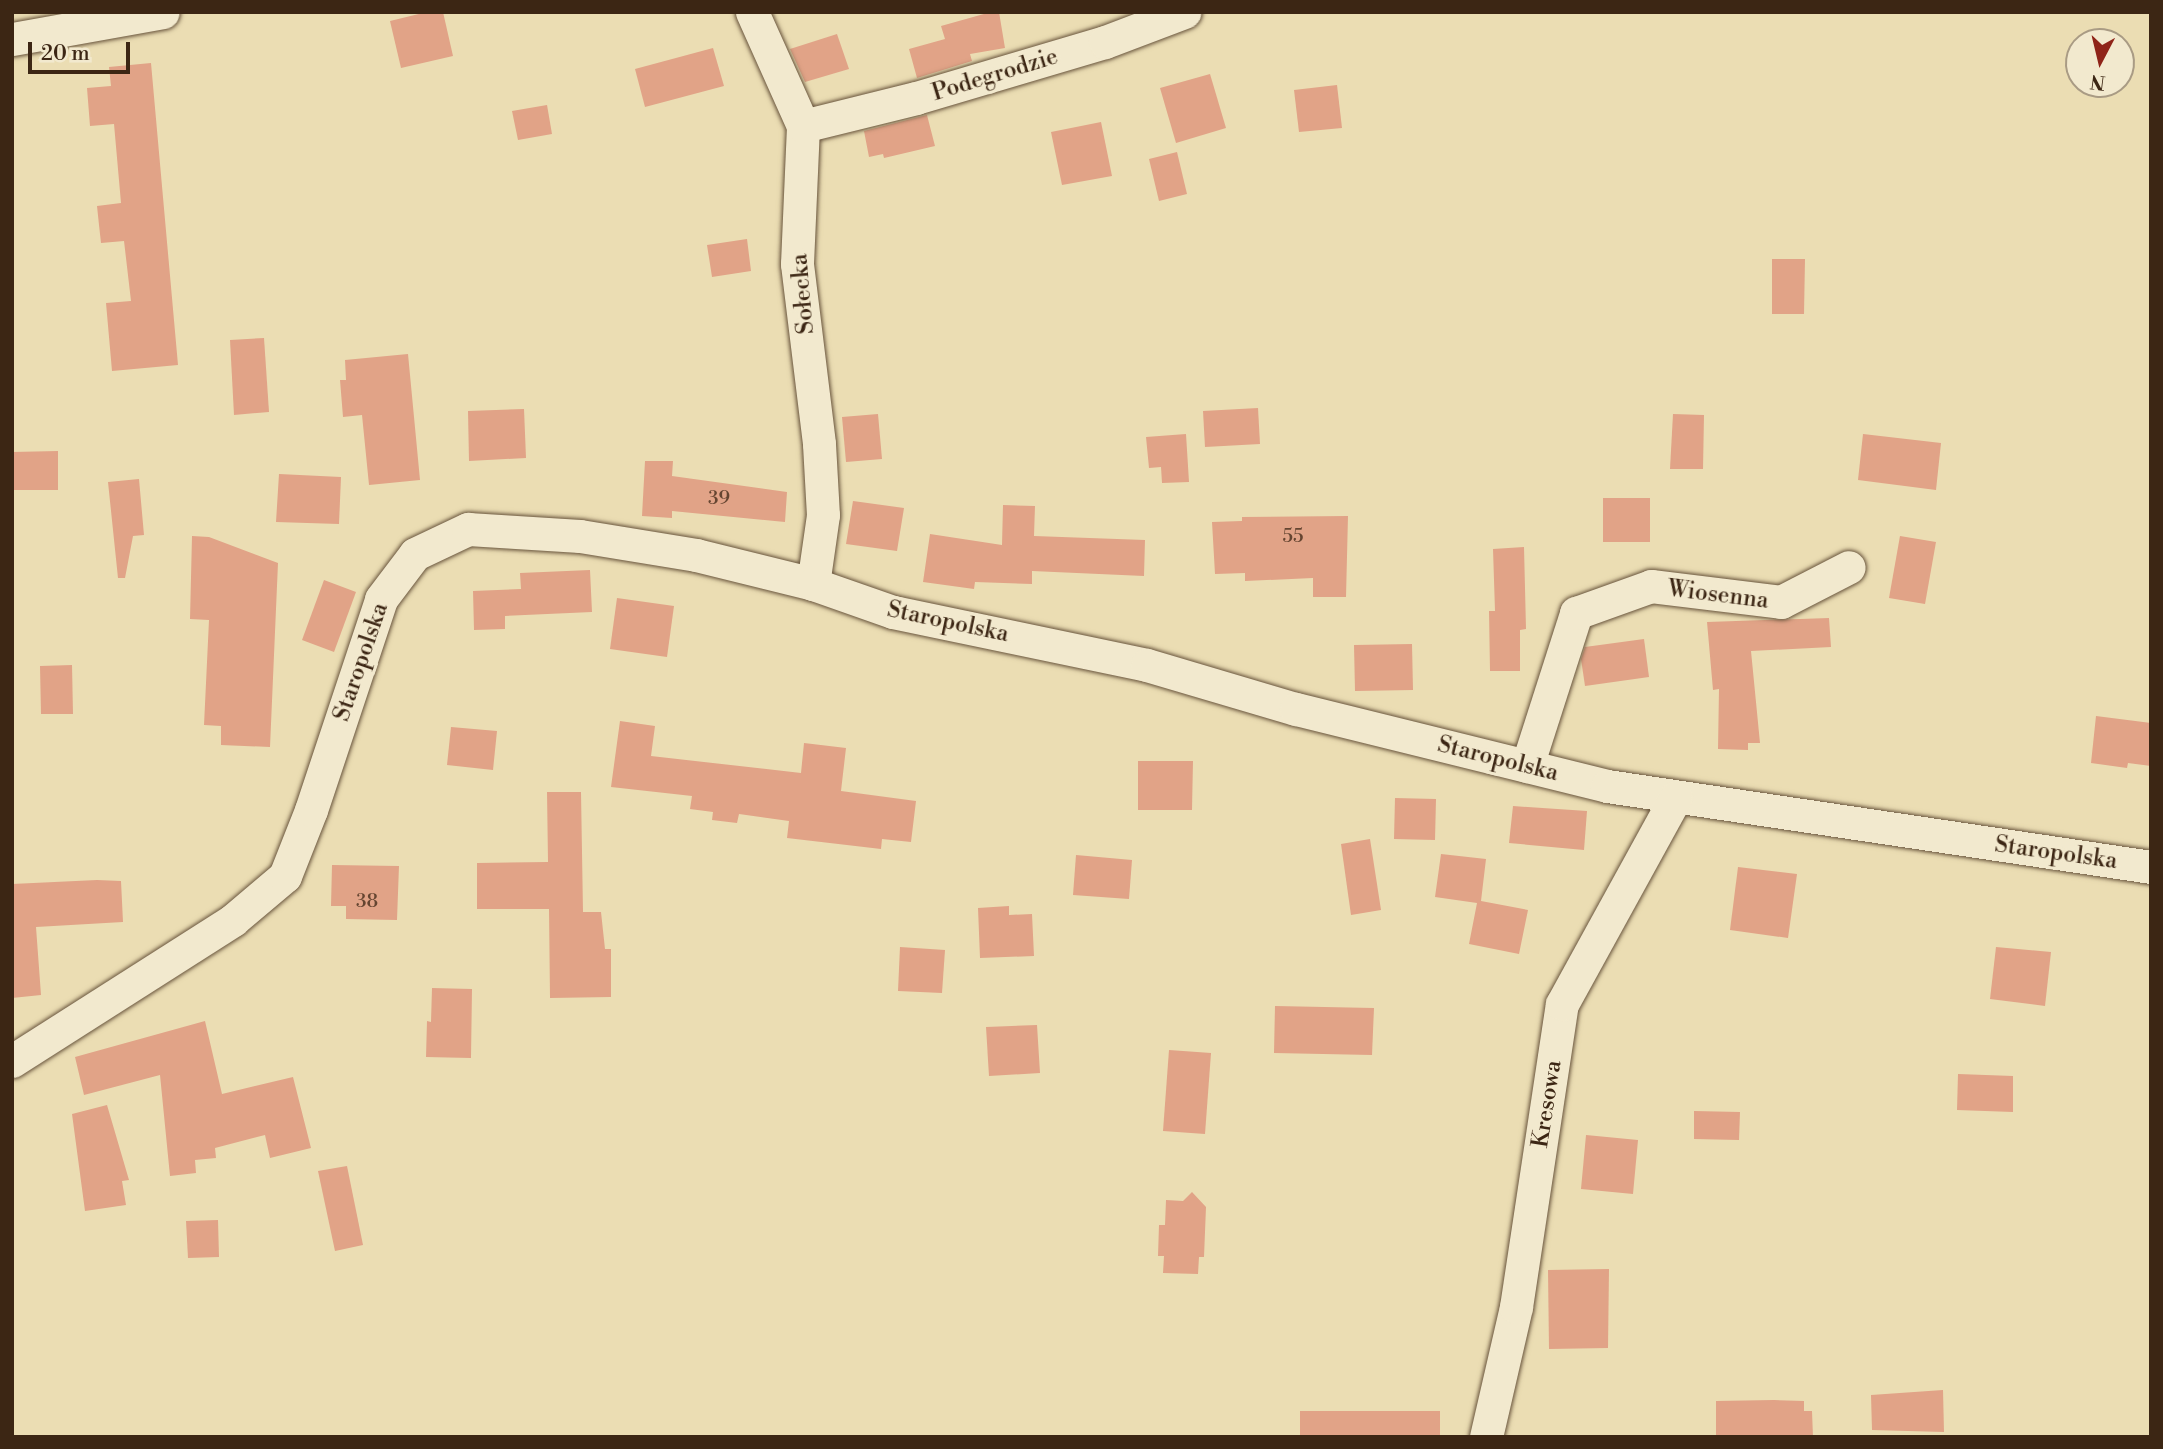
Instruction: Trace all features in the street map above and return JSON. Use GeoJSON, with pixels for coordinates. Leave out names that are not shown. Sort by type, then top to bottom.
{"type":"FeatureCollection","features":[{"type":"Feature","properties":{"kind":"street"},"geometry":{"type":"LineString","coordinates":[[12,39],[163,12]]}},
{"type":"Feature","properties":{"kind":"street","name":"Sołecka"},"geometry":{"type":"LineString","coordinates":[[752,12],[803,126],[797,264],[819,444],[823,514],[813,584]]}},
{"type":"Feature","properties":{"kind":"street","name":"Podegrodzie"},"geometry":{"type":"LineString","coordinates":[[803,126],[916,98],[1067,53],[1184,12]]}},
{"type":"Feature","properties":{"kind":"street","name":"Staropolska"},"geometry":{"type":"LineString","coordinates":[[12,1060],[233,920],[285,876],[312,810],[381,599],[415,554],[468,529],[580,536],[696,555],[813,584],[893,612],[1147,665],[1296,709],[1607,786],[2151,867]]}},
{"type":"Feature","properties":{"kind":"street","name":"Wiosenna"},"geometry":{"type":"LineString","coordinates":[[1527,766],[1576,613],[1651,586],[1781,602],[1849,567]]}},
{"type":"Feature","properties":{"kind":"street","name":"Kresowa"},"geometry":{"type":"LineString","coordinates":[[1486,1437],[1516,1307],[1562,1004],[1676,797]]}},
{"type":"Feature","properties":{"kind":"building"},"geometry":{"type":"Polygon","coordinates":[[[427,12],[443,12],[453,56],[401,68],[390,21],[427,12]]]}},
{"type":"Feature","properties":{"kind":"building"},"geometry":{"type":"Polygon","coordinates":[[[999,12],[1005,48],[970,54],[972,61],[917,78],[909,49],[945,39],[941,26],[999,12]]]}},
{"type":"Feature","properties":{"kind":"building"},"geometry":{"type":"Polygon","coordinates":[[[837,34],[849,69],[805,82],[790,49],[837,34]]]}},
{"type":"Feature","properties":{"kind":"building"},"geometry":{"type":"Polygon","coordinates":[[[713,48],[724,86],[645,107],[635,69],[713,48]]]}},
{"type":"Feature","properties":{"kind":"building"},"geometry":{"type":"Polygon","coordinates":[[[151,63],[178,365],[112,371],[106,303],[131,301],[124,241],[101,243],[97,206],[121,203],[114,124],[90,126],[87,88],[111,86],[109,67],[151,63]]]}},
{"type":"Feature","properties":{"kind":"building"},"geometry":{"type":"Polygon","coordinates":[[[1210,74],[1226,128],[1176,143],[1160,88],[1210,74]]]}},
{"type":"Feature","properties":{"kind":"building"},"geometry":{"type":"Polygon","coordinates":[[[1337,85],[1342,128],[1299,132],[1294,90],[1337,85]]]}},
{"type":"Feature","properties":{"kind":"building"},"geometry":{"type":"Polygon","coordinates":[[[547,105],[552,134],[518,140],[512,111],[547,105]]]}},
{"type":"Feature","properties":{"kind":"building"},"geometry":{"type":"Polygon","coordinates":[[[927,115],[935,146],[884,158],[883,154],[869,157],[864,131],[927,115]]]}},
{"type":"Feature","properties":{"kind":"building"},"geometry":{"type":"Polygon","coordinates":[[[1101,122],[1112,176],[1062,185],[1051,132],[1101,122]]]}},
{"type":"Feature","properties":{"kind":"building"},"geometry":{"type":"Polygon","coordinates":[[[1177,152],[1187,194],[1159,201],[1149,159],[1177,152]]]}},
{"type":"Feature","properties":{"kind":"building"},"geometry":{"type":"Polygon","coordinates":[[[747,239],[751,271],[712,277],[707,245],[747,239]]]}},
{"type":"Feature","properties":{"kind":"building"},"geometry":{"type":"Polygon","coordinates":[[[1772,259],[1805,259],[1804,314],[1772,314],[1772,259]]]}},
{"type":"Feature","properties":{"kind":"building"},"geometry":{"type":"Polygon","coordinates":[[[264,338],[269,412],[234,415],[230,340],[264,338]]]}},
{"type":"Feature","properties":{"kind":"building"},"geometry":{"type":"Polygon","coordinates":[[[408,354],[420,480],[369,485],[362,415],[343,417],[340,380],[346,380],[345,360],[408,354]]]}},
{"type":"Feature","properties":{"kind":"building"},"geometry":{"type":"Polygon","coordinates":[[[1258,408],[1260,444],[1205,447],[1203,411],[1258,408]]]}},
{"type":"Feature","properties":{"kind":"building"},"geometry":{"type":"Polygon","coordinates":[[[524,409],[526,458],[469,461],[468,411],[524,409]]]}},
{"type":"Feature","properties":{"kind":"building"},"geometry":{"type":"Polygon","coordinates":[[[878,414],[882,459],[846,462],[842,417],[878,414]]]}},
{"type":"Feature","properties":{"kind":"building"},"geometry":{"type":"Polygon","coordinates":[[[1673,414],[1704,415],[1703,469],[1670,469],[1673,414]]]}},
{"type":"Feature","properties":{"kind":"building"},"geometry":{"type":"Polygon","coordinates":[[[1186,434],[1189,482],[1162,483],[1161,467],[1149,468],[1146,437],[1186,434]]]}},
{"type":"Feature","properties":{"kind":"building"},"geometry":{"type":"Polygon","coordinates":[[[1863,434],[1941,443],[1936,490],[1858,480],[1863,434]]]}},
{"type":"Feature","properties":{"kind":"building"},"geometry":{"type":"Polygon","coordinates":[[[58,451],[58,490],[12,490],[12,452],[58,451]]]}},
{"type":"Feature","properties":{"kind":"building"},"geometry":{"type":"Polygon","coordinates":[[[645,461],[673,461],[672,476],[787,492],[785,522],[672,511],[672,518],[642,516],[645,461]]]}},
{"type":"Feature","properties":{"kind":"building"},"geometry":{"type":"Polygon","coordinates":[[[279,474],[341,477],[339,524],[276,522],[279,474]]]}},
{"type":"Feature","properties":{"kind":"building"},"geometry":{"type":"Polygon","coordinates":[[[139,479],[144,535],[133,536],[125,578],[118,578],[108,482],[139,479]]]}},
{"type":"Feature","properties":{"kind":"building"},"geometry":{"type":"Polygon","coordinates":[[[1603,498],[1650,498],[1650,542],[1603,542],[1603,498]]]}},
{"type":"Feature","properties":{"kind":"building"},"geometry":{"type":"Polygon","coordinates":[[[853,501],[904,508],[897,551],[846,544],[853,501]]]}},
{"type":"Feature","properties":{"kind":"building"},"geometry":{"type":"Polygon","coordinates":[[[1003,505],[1035,506],[1034,536],[1145,540],[1144,576],[1032,571],[1032,584],[975,582],[974,589],[923,582],[930,534],[1002,545],[1003,505]]]}},
{"type":"Feature","properties":{"kind":"building"},"geometry":{"type":"Polygon","coordinates":[[[1348,516],[1346,597],[1313,597],[1313,578],[1245,581],[1245,573],[1215,574],[1212,522],[1242,521],[1242,517],[1348,516]]]}},
{"type":"Feature","properties":{"kind":"building"},"geometry":{"type":"Polygon","coordinates":[[[192,536],[209,537],[278,563],[270,747],[221,745],[221,726],[204,725],[209,620],[190,619],[192,536]]]}},
{"type":"Feature","properties":{"kind":"building"},"geometry":{"type":"Polygon","coordinates":[[[1900,536],[1936,542],[1925,604],[1889,598],[1900,536]]]}},
{"type":"Feature","properties":{"kind":"building"},"geometry":{"type":"Polygon","coordinates":[[[1524,547],[1526,629],[1520,630],[1520,671],[1490,671],[1489,611],[1495,611],[1493,549],[1524,547]]]}},
{"type":"Feature","properties":{"kind":"building"},"geometry":{"type":"Polygon","coordinates":[[[590,570],[592,612],[505,616],[505,629],[474,630],[473,591],[521,589],[520,573],[590,570]]]}},
{"type":"Feature","properties":{"kind":"building"},"geometry":{"type":"Polygon","coordinates":[[[324,580],[356,592],[334,652],[302,640],[324,580]]]}},
{"type":"Feature","properties":{"kind":"building"},"geometry":{"type":"Polygon","coordinates":[[[617,598],[674,606],[667,657],[610,649],[617,598]]]}},
{"type":"Feature","properties":{"kind":"building"},"geometry":{"type":"Polygon","coordinates":[[[1829,618],[1831,647],[1751,651],[1760,743],[1748,743],[1748,750],[1718,749],[1719,689],[1713,690],[1707,622],[1829,618]]]}},
{"type":"Feature","properties":{"kind":"building"},"geometry":{"type":"Polygon","coordinates":[[[1644,639],[1649,677],[1585,686],[1581,659],[1585,647],[1644,639]]]}},
{"type":"Feature","properties":{"kind":"building"},"geometry":{"type":"Polygon","coordinates":[[[1412,644],[1413,690],[1355,691],[1354,645],[1412,644]]]}},
{"type":"Feature","properties":{"kind":"building"},"geometry":{"type":"Polygon","coordinates":[[[72,665],[73,714],[41,714],[40,666],[72,665]]]}},
{"type":"Feature","properties":{"kind":"building"},"geometry":{"type":"Polygon","coordinates":[[[2096,716],[2151,723],[2151,766],[2128,763],[2127,768],[2091,763],[2096,716]]]}},
{"type":"Feature","properties":{"kind":"building"},"geometry":{"type":"Polygon","coordinates":[[[620,721],[655,726],[651,756],[801,773],[804,743],[846,748],[841,791],[916,801],[911,842],[882,839],[881,849],[787,838],[789,821],[739,814],[737,823],[712,820],[713,812],[690,809],[692,796],[611,787],[620,721]]]}},
{"type":"Feature","properties":{"kind":"building"},"geometry":{"type":"Polygon","coordinates":[[[451,727],[497,731],[493,770],[447,765],[451,727]]]}},
{"type":"Feature","properties":{"kind":"building"},"geometry":{"type":"Polygon","coordinates":[[[1138,761],[1193,761],[1192,810],[1138,810],[1138,761]]]}},
{"type":"Feature","properties":{"kind":"building"},"geometry":{"type":"Polygon","coordinates":[[[547,792],[581,792],[583,912],[601,912],[605,949],[611,949],[611,997],[550,998],[549,909],[477,909],[477,863],[548,862],[547,792]]]}},
{"type":"Feature","properties":{"kind":"building"},"geometry":{"type":"Polygon","coordinates":[[[1395,798],[1436,799],[1435,840],[1394,839],[1395,798]]]}},
{"type":"Feature","properties":{"kind":"building"},"geometry":{"type":"Polygon","coordinates":[[[1513,806],[1587,811],[1584,850],[1509,843],[1513,806]]]}},
{"type":"Feature","properties":{"kind":"building"},"geometry":{"type":"Polygon","coordinates":[[[1370,839],[1381,910],[1351,915],[1341,844],[1370,839]]]}},
{"type":"Feature","properties":{"kind":"building"},"geometry":{"type":"Polygon","coordinates":[[[1441,854],[1486,859],[1481,901],[1528,910],[1519,954],[1469,944],[1477,903],[1435,897],[1441,854]]]}},
{"type":"Feature","properties":{"kind":"building"},"geometry":{"type":"Polygon","coordinates":[[[1076,855],[1132,860],[1129,899],[1073,895],[1076,855]]]}},
{"type":"Feature","properties":{"kind":"building"},"geometry":{"type":"Polygon","coordinates":[[[332,865],[399,866],[397,920],[346,919],[346,906],[331,906],[332,865]]]}},
{"type":"Feature","properties":{"kind":"building"},"geometry":{"type":"Polygon","coordinates":[[[1738,867],[1797,874],[1788,938],[1730,930],[1738,867]]]}},
{"type":"Feature","properties":{"kind":"building"},"geometry":{"type":"Polygon","coordinates":[[[121,881],[123,922],[36,927],[41,995],[12,998],[12,884],[121,881]]]}},
{"type":"Feature","properties":{"kind":"building"},"geometry":{"type":"Polygon","coordinates":[[[1009,906],[1009,915],[1032,914],[1034,956],[980,958],[978,908],[1009,906]]]}},
{"type":"Feature","properties":{"kind":"building"},"geometry":{"type":"Polygon","coordinates":[[[900,947],[945,950],[942,993],[898,991],[900,947]]]}},
{"type":"Feature","properties":{"kind":"building"},"geometry":{"type":"Polygon","coordinates":[[[1996,947],[2051,952],[2045,1006],[1990,999],[1996,947]]]}},
{"type":"Feature","properties":{"kind":"building"},"geometry":{"type":"Polygon","coordinates":[[[432,988],[472,989],[471,1058],[426,1057],[427,1021],[431,1022],[432,988]]]}},
{"type":"Feature","properties":{"kind":"building"},"geometry":{"type":"Polygon","coordinates":[[[1275,1006],[1374,1008],[1372,1055],[1274,1053],[1275,1006]]]}},
{"type":"Feature","properties":{"kind":"building"},"geometry":{"type":"Polygon","coordinates":[[[205,1021],[222,1094],[293,1077],[311,1148],[270,1158],[265,1135],[215,1148],[216,1158],[195,1160],[196,1173],[170,1176],[160,1075],[84,1095],[75,1057],[205,1021]]]}},
{"type":"Feature","properties":{"kind":"building"},"geometry":{"type":"Polygon","coordinates":[[[1037,1025],[1040,1073],[989,1076],[986,1027],[1037,1025]]]}},
{"type":"Feature","properties":{"kind":"building"},"geometry":{"type":"Polygon","coordinates":[[[1169,1050],[1211,1053],[1205,1134],[1163,1131],[1169,1050]]]}},
{"type":"Feature","properties":{"kind":"building"},"geometry":{"type":"Polygon","coordinates":[[[1958,1074],[2013,1076],[2013,1112],[1957,1110],[1958,1074]]]}},
{"type":"Feature","properties":{"kind":"building"},"geometry":{"type":"Polygon","coordinates":[[[107,1105],[129,1180],[122,1181],[126,1205],[85,1211],[72,1114],[107,1105]]]}},
{"type":"Feature","properties":{"kind":"building"},"geometry":{"type":"Polygon","coordinates":[[[1694,1111],[1740,1112],[1739,1140],[1694,1139],[1694,1111]]]}},
{"type":"Feature","properties":{"kind":"building"},"geometry":{"type":"Polygon","coordinates":[[[1586,1135],[1638,1140],[1633,1194],[1581,1189],[1586,1135]]]}},
{"type":"Feature","properties":{"kind":"building"},"geometry":{"type":"Polygon","coordinates":[[[347,1166],[363,1245],[335,1251],[318,1171],[347,1166]]]}},
{"type":"Feature","properties":{"kind":"building"},"geometry":{"type":"Polygon","coordinates":[[[1192,1192],[1206,1207],[1204,1257],[1199,1257],[1198,1274],[1163,1273],[1164,1256],[1158,1256],[1159,1225],[1165,1225],[1166,1200],[1183,1201],[1192,1192]]]}},
{"type":"Feature","properties":{"kind":"building"},"geometry":{"type":"Polygon","coordinates":[[[218,1220],[219,1257],[188,1258],[186,1221],[218,1220]]]}},
{"type":"Feature","properties":{"kind":"building"},"geometry":{"type":"Polygon","coordinates":[[[1609,1269],[1608,1348],[1549,1349],[1548,1270],[1609,1269]]]}},
{"type":"Feature","properties":{"kind":"building"},"geometry":{"type":"Polygon","coordinates":[[[1943,1390],[1944,1432],[1872,1430],[1871,1395],[1943,1390]]]}},
{"type":"Feature","properties":{"kind":"building"},"geometry":{"type":"Polygon","coordinates":[[[1716,1401],[1804,1401],[1804,1411],[1812,1411],[1813,1437],[1716,1437],[1716,1401]]]}},
{"type":"Feature","properties":{"kind":"building"},"geometry":{"type":"Polygon","coordinates":[[[1300,1411],[1440,1411],[1440,1437],[1300,1437],[1300,1411]]]}}]}
